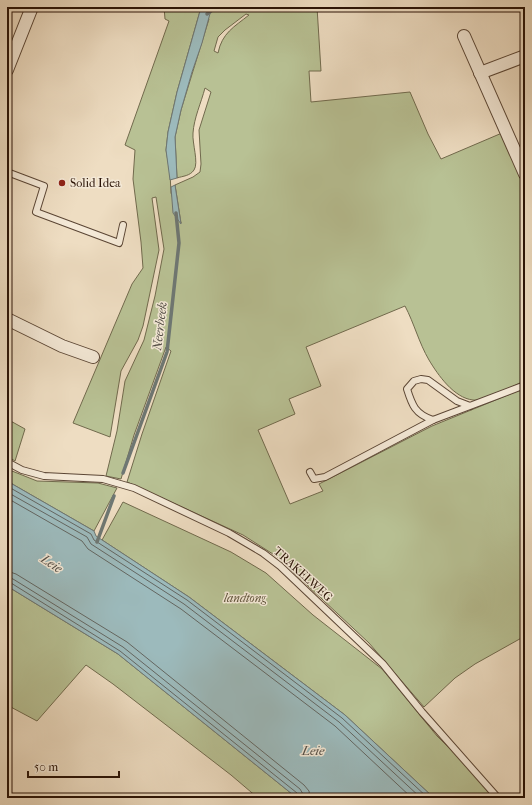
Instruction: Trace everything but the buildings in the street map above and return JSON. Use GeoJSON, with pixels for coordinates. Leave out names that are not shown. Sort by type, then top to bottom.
{"type":"FeatureCollection","features":[{"type":"Feature","properties":{"kind":"street"},"geometry":{"type":"LineString","coordinates":[[7,70],[10,56],[32,7]]}},
{"type":"Feature","properties":{"kind":"street"},"geometry":{"type":"LineString","coordinates":[[464,36],[525,174]]}},
{"type":"Feature","properties":{"kind":"street"},"geometry":{"type":"LineString","coordinates":[[480,73],[525,56]]}},
{"type":"Feature","properties":{"kind":"street"},"geometry":{"type":"LineString","coordinates":[[7,319],[62,346],[93,357]]}},
{"type":"Feature","properties":{"kind":"lane"},"geometry":{"type":"LineString","coordinates":[[7,172],[44,186],[36,212],[119,243],[123,225]]}},
{"type":"Feature","properties":{"kind":"lane"},"geometry":{"type":"LineString","coordinates":[[433,420],[424,417],[416,411],[407,389],[414,381],[421,379],[428,380],[457,401],[470,406]]}},
{"type":"Feature","properties":{"kind":"lane"},"geometry":{"type":"LineString","coordinates":[[310,472],[314,479],[325,476],[433,420],[525,385]]}},
{"type":"Feature","properties":{"kind":"lane","name":"TRAKELWEG"},"geometry":{"type":"LineString","coordinates":[[7,462],[22,470],[44,476],[103,478],[134,488],[229,533],[263,553],[280,566],[383,664],[422,712],[498,798]]}},
{"type":"Feature","properties":{"kind":"green space"},"geometry":{"type":"Polygon","coordinates":[[[164,7],[317,7],[321,71],[309,71],[311,102],[410,92],[428,134],[441,159],[502,133],[525,184],[525,381],[478,400],[473,400],[459,395],[447,385],[429,360],[405,306],[306,347],[321,386],[289,399],[295,414],[258,430],[290,504],[323,491],[319,484],[432,426],[525,388],[525,636],[475,664],[455,678],[424,707],[369,643],[276,556],[243,535],[127,482],[171,351],[166,347],[134,435],[121,479],[106,476],[117,431],[125,381],[144,340],[155,296],[164,249],[156,197],[152,198],[159,250],[143,326],[138,340],[121,371],[110,437],[73,423],[132,284],[143,268],[133,179],[135,150],[125,145],[169,21],[165,19],[164,7]],[[200,11],[177,92],[168,132],[166,150],[170,173],[171,193],[181,223],[175,185],[193,177],[200,172],[199,130],[211,92],[205,88],[195,122],[193,137],[196,163],[194,170],[186,176],[177,178],[175,137],[181,110],[209,19],[200,11]],[[246,14],[218,37],[214,51],[218,53],[222,40],[229,31],[249,15],[246,14]]]}},
{"type":"Feature","properties":{"kind":"green space"},"geometry":{"type":"Polygon","coordinates":[[[7,419],[25,429],[15,461],[7,456],[7,419]]]}},
{"type":"Feature","properties":{"kind":"green space"},"geometry":{"type":"Polygon","coordinates":[[[7,469],[37,481],[98,483],[117,488],[94,531],[7,481],[7,469]]]}},
{"type":"Feature","properties":{"kind":"green space","name":"landtong"},"geometry":{"type":"Polygon","coordinates":[[[123,502],[231,552],[266,573],[313,615],[382,669],[437,736],[500,798],[434,798],[345,715],[189,597],[102,540],[123,502]]]}},
{"type":"Feature","properties":{"kind":"green space"},"geometry":{"type":"Polygon","coordinates":[[[7,586],[118,654],[297,798],[258,798],[231,775],[86,665],[37,721],[7,705],[7,586]]]}},
{"type":"Feature","properties":{"kind":"water"},"geometry":{"type":"Polygon","coordinates":[[[211,10],[181,110],[175,137],[177,178],[170,180],[166,150],[168,132],[177,92],[200,11],[211,10]]]}},
{"type":"Feature","properties":{"kind":"water"},"geometry":{"type":"Polygon","coordinates":[[[175,185],[181,224],[173,213],[171,187],[175,185]]]}},
{"type":"Feature","properties":{"kind":"water","name":"Leie"},"geometry":{"type":"Polygon","coordinates":[[[7,481],[94,531],[96,536],[189,597],[345,715],[434,798],[297,798],[118,654],[7,586],[7,481]]]}},
{"type":"Feature","properties":{"kind":"waterway","name":"Neerbeek"},"geometry":{"type":"LineString","coordinates":[[207,14],[216,7]]}},
{"type":"Feature","properties":{"kind":"waterway","name":"Neerbeek"},"geometry":{"type":"LineString","coordinates":[[234,7],[243,8]]}},
{"type":"Feature","properties":{"kind":"waterway","name":"Neerbeek"},"geometry":{"type":"LineString","coordinates":[[262,10],[265,7]]}},
{"type":"Feature","properties":{"kind":"waterway","name":"Neerbeek"},"geometry":{"type":"LineString","coordinates":[[123,473],[167,352],[179,243],[176,213]]}},
{"type":"Feature","properties":{"kind":"waterway","name":"Neerbeek"},"geometry":{"type":"LineString","coordinates":[[97,542],[114,496]]}},
{"type":"Feature","properties":{"kind":"place","name":"Solid Idea"},"geometry":{"type":"Point","coordinates":[62,183]}}]}
